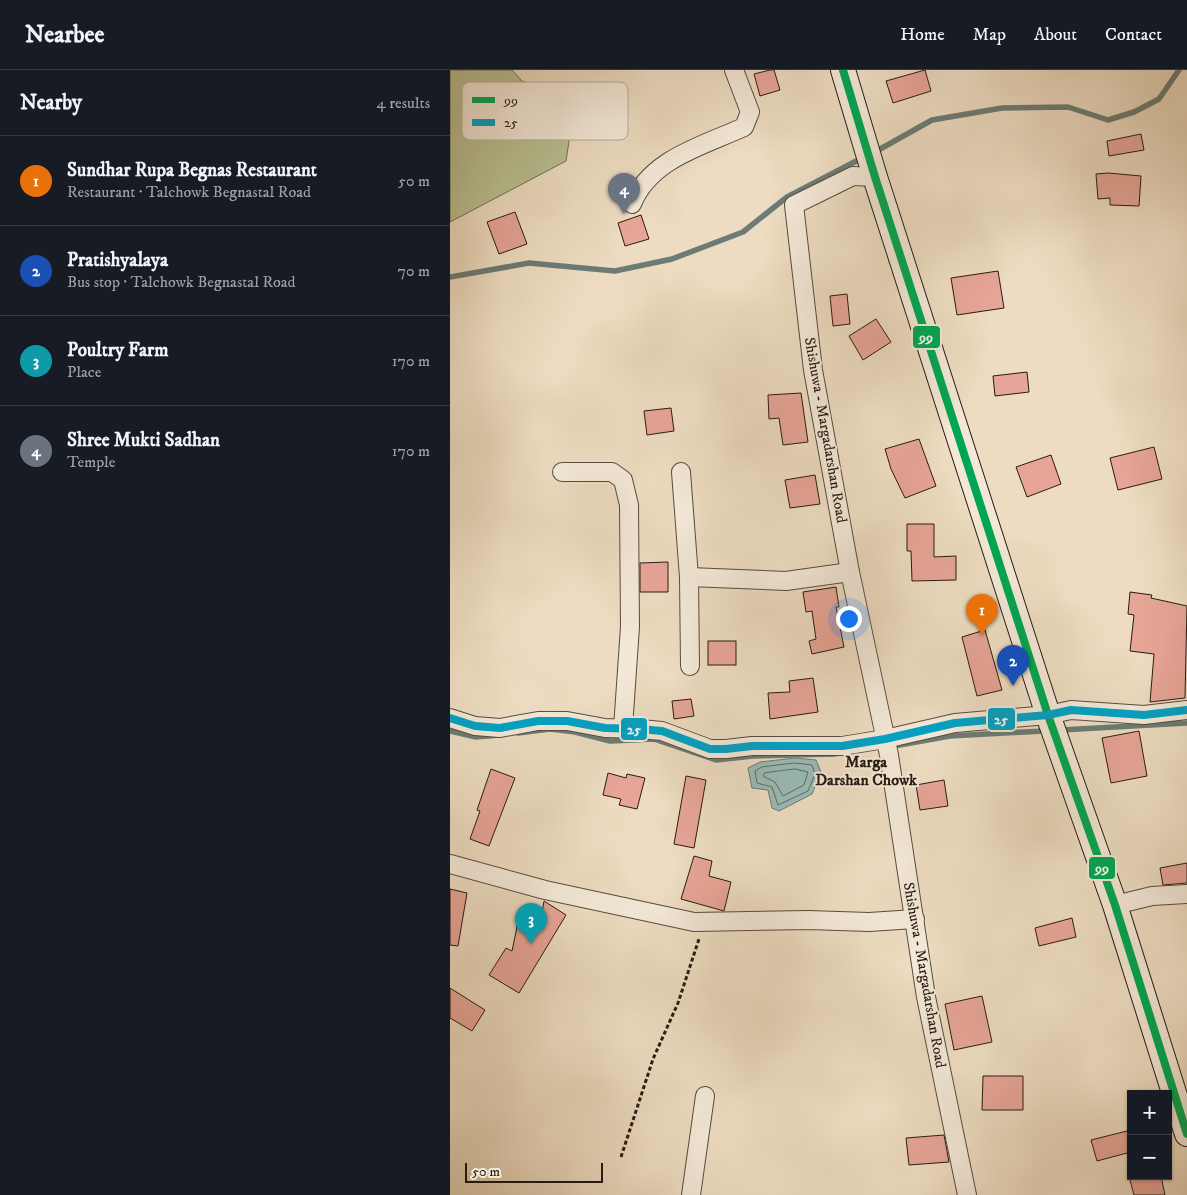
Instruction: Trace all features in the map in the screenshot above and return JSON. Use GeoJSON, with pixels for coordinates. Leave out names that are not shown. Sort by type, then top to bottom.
{"type":"FeatureCollection","features":[{"type":"Feature","properties":{"kind":"main road"},"geometry":{"type":"LineString","coordinates":[[843,70],[874,177],[1048,715],[1115,905],[1187,1134]]}},
{"type":"Feature","properties":{"kind":"street"},"geometry":{"type":"LineString","coordinates":[[632,204],[636,194],[657,168],[669,160],[744,127],[750,112],[734,70]]}},
{"type":"Feature","properties":{"kind":"street","name":"Shishuwa - Margadarshan Road"},"geometry":{"type":"LineString","coordinates":[[874,177],[853,176],[794,205],[813,370],[850,572],[887,747],[916,919],[926,997],[967,1195]]}},
{"type":"Feature","properties":{"kind":"street"},"geometry":{"type":"LineString","coordinates":[[562,472],[612,472],[623,480],[629,505],[630,627],[623,728]]}},
{"type":"Feature","properties":{"kind":"street"},"geometry":{"type":"LineString","coordinates":[[681,472],[689,577],[690,666]]}},
{"type":"Feature","properties":{"kind":"street"},"geometry":{"type":"LineString","coordinates":[[689,577],[786,581],[850,572]]}},
{"type":"Feature","properties":{"kind":"street"},"geometry":{"type":"LineString","coordinates":[[450,718],[475,726],[500,728],[538,722],[566,721],[605,728],[662,731],[710,749],[842,746],[887,747],[955,723],[1048,715],[1071,710],[1144,715],[1187,710]]}},
{"type":"Feature","properties":{"kind":"street"},"geometry":{"type":"LineString","coordinates":[[450,864],[554,892],[666,917],[704,922],[798,920],[869,922],[916,919]]}},
{"type":"Feature","properties":{"kind":"street"},"geometry":{"type":"LineString","coordinates":[[1115,905],[1152,896],[1187,894]]}},
{"type":"Feature","properties":{"kind":"street"},"geometry":{"type":"LineString","coordinates":[[691,1195],[705,1096]]}},
{"type":"Feature","properties":{"kind":"path"},"geometry":{"type":"LineString","coordinates":[[621,1157],[653,1060],[678,1003],[704,922]]}},
{"type":"Feature","properties":{"kind":"green space"},"geometry":{"type":"Polygon","coordinates":[[[450,70],[512,70],[525,82],[462,82],[462,140],[569,140],[566,161],[450,222],[450,70]]]}},
{"type":"Feature","properties":{"kind":"water"},"geometry":{"type":"Polygon","coordinates":[[[795,758],[816,760],[821,772],[812,794],[779,811],[772,808],[768,790],[752,788],[748,768],[760,762],[795,758]]]}},
{"type":"Feature","properties":{"kind":"building"},"geometry":{"type":"Polygon","coordinates":[[[774,70],[780,90],[760,96],[754,74],[774,70]]]}},
{"type":"Feature","properties":{"kind":"building"},"geometry":{"type":"Polygon","coordinates":[[[925,70],[931,91],[893,103],[886,81],[925,70]]]}},
{"type":"Feature","properties":{"kind":"building"},"geometry":{"type":"Polygon","coordinates":[[[1141,134],[1144,150],[1109,156],[1107,141],[1141,134]]]}},
{"type":"Feature","properties":{"kind":"building"},"geometry":{"type":"Polygon","coordinates":[[[1108,173],[1141,176],[1139,206],[1110,205],[1110,198],[1098,199],[1096,174],[1108,173]]]}},
{"type":"Feature","properties":{"kind":"building"},"geometry":{"type":"Polygon","coordinates":[[[515,212],[527,244],[499,254],[487,222],[515,212]]]}},
{"type":"Feature","properties":{"kind":"building"},"geometry":{"type":"Polygon","coordinates":[[[641,215],[649,239],[625,246],[618,223],[641,215]]]}},
{"type":"Feature","properties":{"kind":"building"},"geometry":{"type":"Polygon","coordinates":[[[998,271],[1004,308],[957,315],[951,278],[998,271]]]}},
{"type":"Feature","properties":{"kind":"building"},"geometry":{"type":"Polygon","coordinates":[[[847,294],[850,324],[833,326],[830,296],[847,294]]]}},
{"type":"Feature","properties":{"kind":"building"},"geometry":{"type":"Polygon","coordinates":[[[876,319],[891,342],[863,360],[849,336],[876,319]]]}},
{"type":"Feature","properties":{"kind":"building"},"geometry":{"type":"Polygon","coordinates":[[[1027,372],[1029,392],[995,396],[993,376],[1027,372]]]}},
{"type":"Feature","properties":{"kind":"building"},"geometry":{"type":"Polygon","coordinates":[[[801,393],[808,442],[783,445],[779,418],[769,419],[768,395],[801,393]]]}},
{"type":"Feature","properties":{"kind":"building"},"geometry":{"type":"Polygon","coordinates":[[[671,408],[674,431],[647,435],[644,411],[671,408]]]}},
{"type":"Feature","properties":{"kind":"building"},"geometry":{"type":"Polygon","coordinates":[[[919,439],[936,486],[905,498],[891,469],[885,449],[919,439]]]}},
{"type":"Feature","properties":{"kind":"building"},"geometry":{"type":"Polygon","coordinates":[[[1154,447],[1162,479],[1118,490],[1110,458],[1154,447]]]}},
{"type":"Feature","properties":{"kind":"building"},"geometry":{"type":"Polygon","coordinates":[[[1051,455],[1061,484],[1027,497],[1016,467],[1051,455]]]}},
{"type":"Feature","properties":{"kind":"building"},"geometry":{"type":"Polygon","coordinates":[[[815,475],[820,504],[790,508],[785,480],[815,475]]]}},
{"type":"Feature","properties":{"kind":"building"},"geometry":{"type":"Polygon","coordinates":[[[907,524],[934,524],[934,557],[956,556],[956,580],[912,581],[911,551],[907,551],[907,524]]]}},
{"type":"Feature","properties":{"kind":"building"},"geometry":{"type":"Polygon","coordinates":[[[668,562],[668,592],[640,592],[640,563],[668,562]]]}},
{"type":"Feature","properties":{"kind":"building"},"geometry":{"type":"Polygon","coordinates":[[[836,587],[839,607],[836,607],[844,647],[812,654],[809,641],[816,639],[812,611],[806,612],[803,592],[836,587]]]}},
{"type":"Feature","properties":{"kind":"building"},"geometry":{"type":"Polygon","coordinates":[[[1130,592],[1152,595],[1151,598],[1187,606],[1185,698],[1150,702],[1154,654],[1130,651],[1134,615],[1128,614],[1130,592]]]}},
{"type":"Feature","properties":{"kind":"building"},"geometry":{"type":"Polygon","coordinates":[[[985,630],[1002,690],[977,696],[962,637],[985,630]]]}},
{"type":"Feature","properties":{"kind":"building"},"geometry":{"type":"Polygon","coordinates":[[[708,641],[736,641],[736,665],[708,665],[708,641]]]}},
{"type":"Feature","properties":{"kind":"building"},"geometry":{"type":"Polygon","coordinates":[[[813,678],[818,712],[770,719],[768,693],[790,692],[789,681],[813,678]]]}},
{"type":"Feature","properties":{"kind":"building"},"geometry":{"type":"Polygon","coordinates":[[[691,699],[694,716],[674,719],[672,701],[691,699]]]}},
{"type":"Feature","properties":{"kind":"building"},"geometry":{"type":"Polygon","coordinates":[[[1139,731],[1147,776],[1111,783],[1102,738],[1139,731]]]}},
{"type":"Feature","properties":{"kind":"building"},"geometry":{"type":"Polygon","coordinates":[[[491,769],[515,778],[489,846],[470,839],[480,811],[477,810],[491,769]]]}},
{"type":"Feature","properties":{"kind":"building"},"geometry":{"type":"Polygon","coordinates":[[[608,773],[626,778],[627,774],[645,778],[637,809],[619,805],[621,799],[603,795],[608,773]]]}},
{"type":"Feature","properties":{"kind":"building"},"geometry":{"type":"Polygon","coordinates":[[[686,776],[706,780],[694,848],[674,844],[686,776]]]}},
{"type":"Feature","properties":{"kind":"building"},"geometry":{"type":"Polygon","coordinates":[[[944,780],[948,806],[920,810],[916,785],[944,780]]]}},
{"type":"Feature","properties":{"kind":"building"},"geometry":{"type":"Polygon","coordinates":[[[694,856],[712,861],[709,876],[731,882],[724,911],[681,899],[694,856]]]}},
{"type":"Feature","properties":{"kind":"building"},"geometry":{"type":"Polygon","coordinates":[[[1187,863],[1187,883],[1163,885],[1160,868],[1187,863]]]}},
{"type":"Feature","properties":{"kind":"building"},"geometry":{"type":"Polygon","coordinates":[[[450,889],[467,893],[458,946],[450,945],[450,889]]]}},
{"type":"Feature","properties":{"kind":"building"},"geometry":{"type":"Polygon","coordinates":[[[544,901],[566,915],[519,993],[489,975],[506,948],[512,951],[520,912],[540,924],[544,901]]]}},
{"type":"Feature","properties":{"kind":"building"},"geometry":{"type":"Polygon","coordinates":[[[1072,918],[1076,937],[1039,946],[1035,928],[1072,918]]]}},
{"type":"Feature","properties":{"kind":"building"},"geometry":{"type":"Polygon","coordinates":[[[450,988],[485,1010],[472,1031],[450,1018],[450,988]]]}},
{"type":"Feature","properties":{"kind":"building"},"geometry":{"type":"Polygon","coordinates":[[[982,996],[992,1042],[954,1050],[945,1004],[982,996]]]}},
{"type":"Feature","properties":{"kind":"building"},"geometry":{"type":"Polygon","coordinates":[[[983,1076],[1023,1076],[1023,1110],[982,1110],[983,1076]]]}},
{"type":"Feature","properties":{"kind":"building"},"geometry":{"type":"Polygon","coordinates":[[[1127,1131],[1127,1153],[1097,1161],[1091,1140],[1127,1131]]]}},
{"type":"Feature","properties":{"kind":"building"},"geometry":{"type":"Polygon","coordinates":[[[944,1135],[949,1162],[909,1165],[906,1138],[944,1135]]]}},
{"type":"Feature","properties":{"kind":"building"},"geometry":{"type":"Polygon","coordinates":[[[1130,1180],[1162,1180],[1165,1195],[1134,1195],[1130,1180]]]}},
{"type":"Feature","properties":{"kind":"waterway"},"geometry":{"type":"LineString","coordinates":[[873,153],[932,120],[1002,108],[1068,107],[1108,120],[1134,112],[1159,99],[1179,70]]}},
{"type":"Feature","properties":{"kind":"waterway"},"geometry":{"type":"LineString","coordinates":[[450,277],[529,263],[615,271],[672,259],[743,232],[787,197],[864,157]]}},
{"type":"Feature","properties":{"kind":"waterway"},"geometry":{"type":"LineString","coordinates":[[1061,730],[1187,723]]}},
{"type":"Feature","properties":{"kind":"waterway"},"geometry":{"type":"LineString","coordinates":[[518,733],[550,729],[575,732],[610,741],[654,739],[716,760],[753,756],[835,754]]}},
{"type":"Feature","properties":{"kind":"waterway"},"geometry":{"type":"LineString","coordinates":[[450,731],[476,737],[499,735]]}},
{"type":"Feature","properties":{"kind":"waterway"},"geometry":{"type":"LineString","coordinates":[[894,746],[950,736],[1043,731]]}},
{"type":"Feature","properties":{"kind":"transit line","name":"99"},"geometry":{"type":"LineString","coordinates":[[843,70],[875,177],[1048,715],[1115,905],[1187,1134]]}},
{"type":"Feature","properties":{"kind":"transit line","name":"25"},"geometry":{"type":"LineString","coordinates":[[450,718],[475,726],[500,728],[538,721],[567,721],[605,728],[662,731],[710,749],[726,749],[752,746],[842,746],[885,739],[955,723],[1048,715],[1071,710],[1144,715],[1187,710]]}},
{"type":"Feature","properties":{"kind":"place","name":"Shree Mukti Sadhan"},"geometry":{"type":"Point","coordinates":[624,214]}},
{"type":"Feature","properties":{"kind":"place","name":"Sundhar Rupa Begnas Restaurant"},"geometry":{"type":"Point","coordinates":[982,635]}},
{"type":"Feature","properties":{"kind":"place","name":"Pratishyalaya"},"geometry":{"type":"Point","coordinates":[1013,686]}},
{"type":"Feature","properties":{"kind":"place","name":"Poultry Farm"},"geometry":{"type":"Point","coordinates":[531,944]}},
{"type":"Feature","properties":{"kind":"district","name":"Marga Darshan Chowk"},"geometry":{"type":"Point","coordinates":[866,770]}}]}
